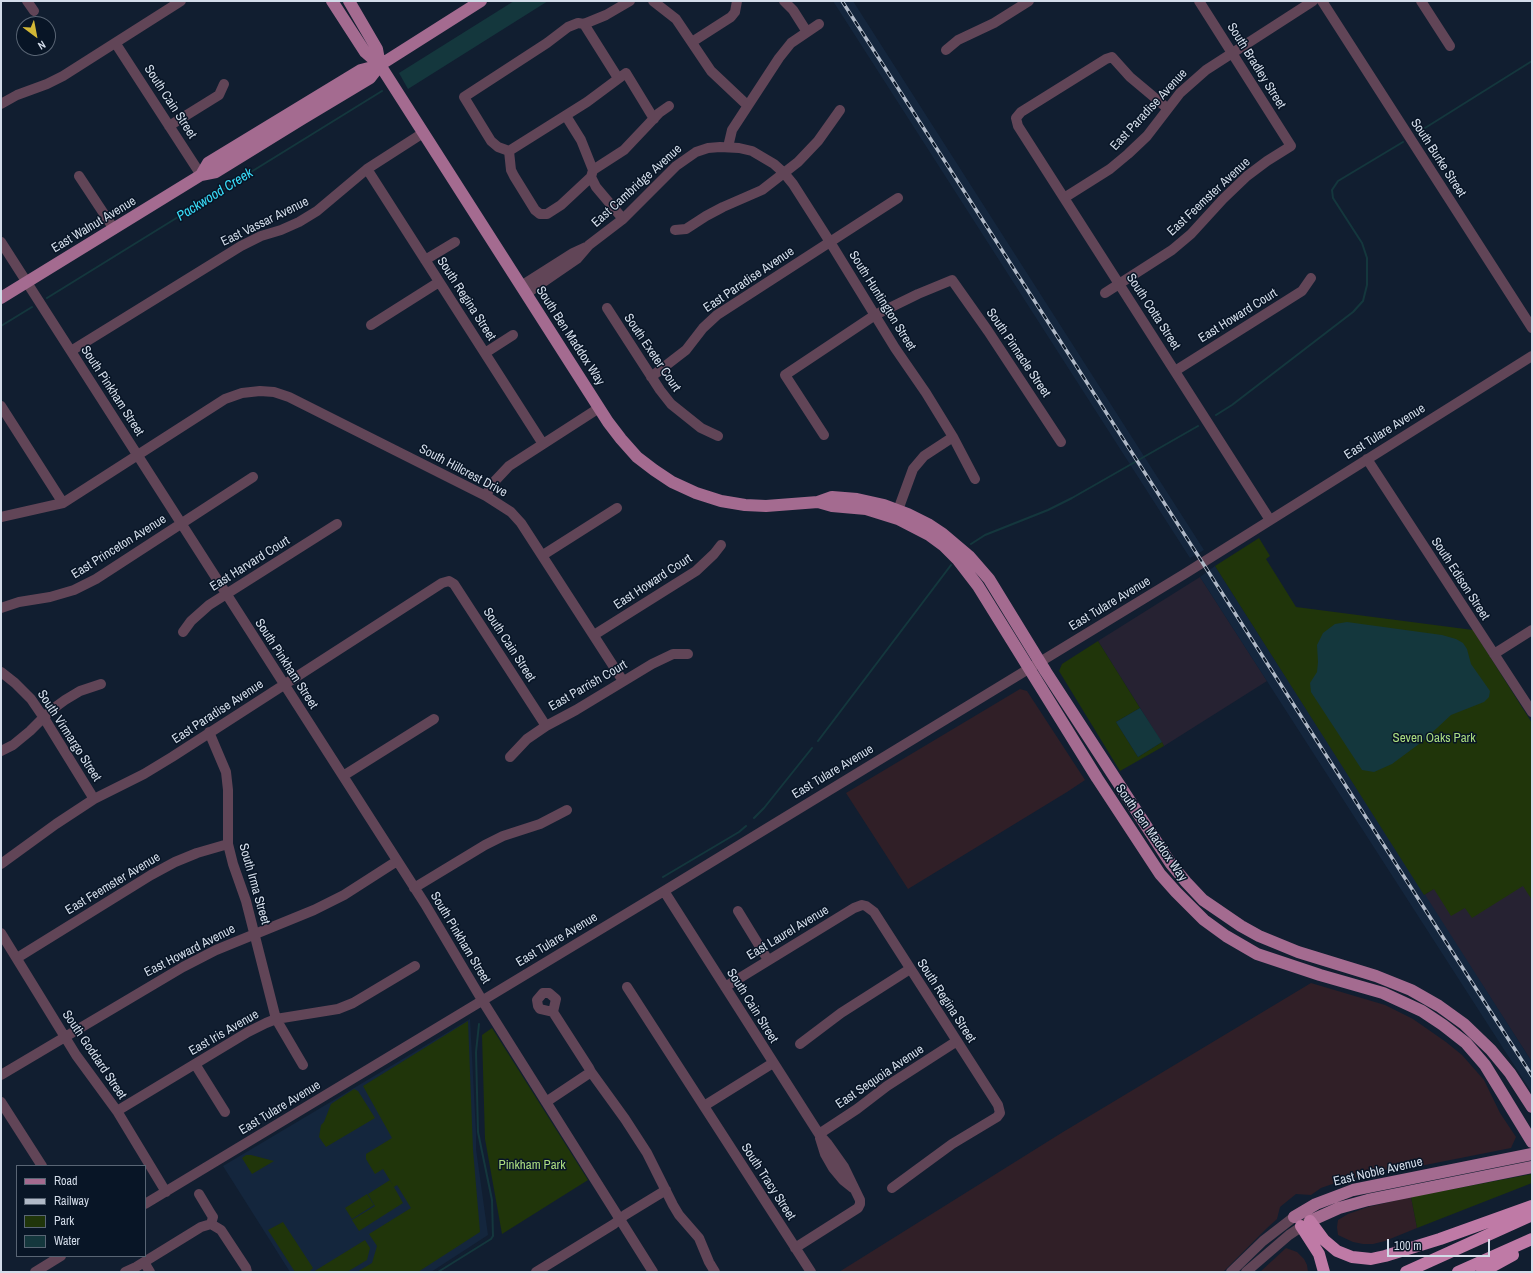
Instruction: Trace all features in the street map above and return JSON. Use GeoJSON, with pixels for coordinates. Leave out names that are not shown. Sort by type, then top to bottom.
{"type":"FeatureCollection","features":[{"type":"Feature","properties":{"kind":"highway"},"geometry":{"type":"LineString","coordinates":[[1302,1221],[1337,1251],[1352,1257],[1371,1259],[1440,1239],[1532,1206]]}},
{"type":"Feature","properties":{"kind":"highway"},"geometry":{"type":"LineString","coordinates":[[1406,1272],[1532,1215]]}},
{"type":"Feature","properties":{"kind":"highway"},"geometry":{"type":"LineString","coordinates":[[1302,1221],[1319,1254],[1324,1272]]}},
{"type":"Feature","properties":{"kind":"highway"},"geometry":{"type":"LineString","coordinates":[[1458,1272],[1532,1239]]}},
{"type":"Feature","properties":{"kind":"highway"},"geometry":{"type":"LineString","coordinates":[[1482,1272],[1532,1246]]}},
{"type":"Feature","properties":{"kind":"main road","name":"South Ben Maddox Way"},"geometry":{"type":"LineString","coordinates":[[332,1],[365,52],[380,65],[599,408],[621,438],[641,460],[663,476],[690,490],[721,501],[745,505],[776,506],[818,502],[832,497],[852,498],[898,510],[935,528],[974,561],[993,585],[1040,662],[1171,864],[1204,900],[1241,926],[1259,936],[1298,952],[1376,976],[1411,990],[1439,1006],[1470,1029],[1491,1050],[1505,1067],[1532,1108]]}},
{"type":"Feature","properties":{"kind":"main road","name":"South Ben Maddox Way"},"geometry":{"type":"LineString","coordinates":[[349,1],[377,49],[380,65]]}},
{"type":"Feature","properties":{"kind":"main road","name":"East Walnut Avenue"},"geometry":{"type":"LineString","coordinates":[[1,298],[201,175],[208,163],[361,70],[380,65],[482,1]]}},
{"type":"Feature","properties":{"kind":"main road","name":"South Ben Maddox Way"},"geometry":{"type":"LineString","coordinates":[[818,502],[832,506],[866,509],[891,516],[916,528],[944,546],[958,560],[978,586],[1028,669],[1160,874],[1204,920],[1226,936],[1257,954],[1320,975],[1383,993],[1422,1011],[1460,1038],[1476,1054],[1490,1072],[1532,1142]]}},
{"type":"Feature","properties":{"kind":"main road"},"geometry":{"type":"LineString","coordinates":[[1139,842],[1145,842],[1149,845],[1164,867],[1191,897],[1198,900],[1204,900]]}},
{"type":"Feature","properties":{"kind":"main road","name":"East Noble Avenue"},"geometry":{"type":"LineString","coordinates":[[1302,1221],[1316,1204],[1353,1190],[1532,1154]]}},
{"type":"Feature","properties":{"kind":"main road","name":"East Noble Avenue"},"geometry":{"type":"LineString","coordinates":[[1302,1221],[1357,1203],[1532,1167]]}},
{"type":"Feature","properties":{"kind":"street"},"geometry":{"type":"LineString","coordinates":[[28,1],[34,11]]}},
{"type":"Feature","properties":{"kind":"street"},"geometry":{"type":"LineString","coordinates":[[1,104],[26,91],[47,84],[63,76],[116,44],[181,1]]}},
{"type":"Feature","properties":{"kind":"street"},"geometry":{"type":"LineString","coordinates":[[510,151],[498,147],[491,141],[464,97],[547,43],[568,27],[578,23],[584,24],[606,15],[630,1]]}},
{"type":"Feature","properties":{"kind":"street"},"geometry":{"type":"LineString","coordinates":[[653,1],[676,19],[711,71],[748,105]]}},
{"type":"Feature","properties":{"kind":"street"},"geometry":{"type":"LineString","coordinates":[[692,42],[731,17],[735,12],[737,1]]}},
{"type":"Feature","properties":{"kind":"street"},"geometry":{"type":"LineString","coordinates":[[784,1],[793,10],[807,32]]}},
{"type":"Feature","properties":{"kind":"street"},"geometry":{"type":"LineString","coordinates":[[946,50],[958,40],[994,23],[1029,1]]}},
{"type":"Feature","properties":{"kind":"street","name":"South Bradley Street"},"geometry":{"type":"LineString","coordinates":[[1199,1],[1291,146]]}},
{"type":"Feature","properties":{"kind":"street","name":"East Paradise Avenue"},"geometry":{"type":"LineString","coordinates":[[1064,198],[1110,169],[1128,154],[1147,136],[1167,108],[1194,79],[1232,52],[1314,1]]}},
{"type":"Feature","properties":{"kind":"street","name":"South Burke Street"},"geometry":{"type":"LineString","coordinates":[[1322,1],[1532,328]]}},
{"type":"Feature","properties":{"kind":"street"},"geometry":{"type":"LineString","coordinates":[[1421,1],[1450,46]]}},
{"type":"Feature","properties":{"kind":"street"},"geometry":{"type":"LineString","coordinates":[[584,24],[654,119]]}},
{"type":"Feature","properties":{"kind":"street"},"geometry":{"type":"LineString","coordinates":[[728,147],[732,130],[779,58],[791,42],[819,24]]}},
{"type":"Feature","properties":{"kind":"street","name":"South Cain Street"},"geometry":{"type":"LineString","coordinates":[[116,44],[201,175]]}},
{"type":"Feature","properties":{"kind":"street","name":"South Cotta Street"},"geometry":{"type":"LineString","coordinates":[[1167,108],[1130,77],[1112,57],[1106,59],[1021,112],[1016,118],[1018,126],[1270,520]]}},
{"type":"Feature","properties":{"kind":"street"},"geometry":{"type":"LineString","coordinates":[[510,151],[587,102],[622,75]]}},
{"type":"Feature","properties":{"kind":"street"},"geometry":{"type":"LineString","coordinates":[[169,126],[220,95],[224,84]]}},
{"type":"Feature","properties":{"kind":"street"},"geometry":{"type":"LineString","coordinates":[[510,151],[511,170],[514,176],[535,210],[540,214],[546,214],[561,204],[592,173],[624,150],[659,113],[669,106]]}},
{"type":"Feature","properties":{"kind":"street"},"geometry":{"type":"LineString","coordinates":[[675,230],[686,230],[718,210],[762,190],[784,173],[818,142],[840,110]]}},
{"type":"Feature","properties":{"kind":"street"},"geometry":{"type":"LineString","coordinates":[[566,116],[581,140],[596,187],[623,219]]}},
{"type":"Feature","properties":{"kind":"street","name":"East Vassar Avenue"},"geometry":{"type":"LineString","coordinates":[[71,351],[241,246],[261,236],[281,230],[299,222],[317,211],[367,169],[423,133]]}},
{"type":"Feature","properties":{"kind":"street","name":"East Feemster Avenue"},"geometry":{"type":"LineString","coordinates":[[1105,293],[1172,250],[1191,234],[1223,199],[1247,176],[1291,146]]}},
{"type":"Feature","properties":{"kind":"street","name":"East Cambridge Avenue"},"geometry":{"type":"LineString","coordinates":[[524,290],[569,266],[590,245],[623,219],[676,166],[686,158],[696,152],[708,148],[728,147],[752,151]]}},
{"type":"Feature","properties":{"kind":"street","name":"South Huntington Street"},"geometry":{"type":"LineString","coordinates":[[752,151],[774,164],[793,184],[895,348],[926,393],[953,437],[975,479]]}},
{"type":"Feature","properties":{"kind":"street","name":"South Regina Street"},"geometry":{"type":"LineString","coordinates":[[367,169],[543,444]]}},
{"type":"Feature","properties":{"kind":"street"},"geometry":{"type":"LineString","coordinates":[[79,176],[114,229]]}},
{"type":"Feature","properties":{"kind":"street","name":"East Paradise Avenue"},"geometry":{"type":"LineString","coordinates":[[651,377],[686,350],[703,328],[717,315],[898,198]]}},
{"type":"Feature","properties":{"kind":"street","name":"South Pinkham Street"},"geometry":{"type":"LineString","coordinates":[[1,242],[397,861],[482,1000],[653,1272]]}},
{"type":"Feature","properties":{"kind":"street"},"geometry":{"type":"LineString","coordinates":[[425,260],[455,242]]}},
{"type":"Feature","properties":{"kind":"street","name":"East Howard Court"},"geometry":{"type":"LineString","coordinates":[[1175,371],[1302,291],[1312,278]]}},
{"type":"Feature","properties":{"kind":"street","name":"South Pinnacle Street"},"geometry":{"type":"LineString","coordinates":[[875,315],[918,294],[952,280],[988,331],[1061,442]]}},
{"type":"Feature","properties":{"kind":"street"},"geometry":{"type":"LineString","coordinates":[[371,325],[439,282]]}},
{"type":"Feature","properties":{"kind":"street","name":"South Exeter Court"},"geometry":{"type":"LineString","coordinates":[[607,308],[651,377],[671,404],[685,417],[701,428],[718,436]]}},
{"type":"Feature","properties":{"kind":"street"},"geometry":{"type":"LineString","coordinates":[[824,435],[785,375],[875,315]]}},
{"type":"Feature","properties":{"kind":"street"},"geometry":{"type":"LineString","coordinates":[[485,353],[513,334]]}},
{"type":"Feature","properties":{"kind":"street","name":"East Tulare Avenue"},"geometry":{"type":"LineString","coordinates":[[146,1203],[1040,662],[1532,356]]}},
{"type":"Feature","properties":{"kind":"street","name":"South Hillcrest Drive"},"geometry":{"type":"LineString","coordinates":[[63,503],[225,399],[242,393],[260,391],[274,392],[289,397],[486,496],[511,512],[521,522],[543,555],[623,681]]}},
{"type":"Feature","properties":{"kind":"street"},"geometry":{"type":"LineString","coordinates":[[1,406],[63,503],[1,517]]}},
{"type":"Feature","properties":{"kind":"street"},"geometry":{"type":"LineString","coordinates":[[486,496],[492,484],[509,466],[599,408]]}},
{"type":"Feature","properties":{"kind":"street"},"geometry":{"type":"LineString","coordinates":[[898,510],[914,469],[924,456],[953,437]]}},
{"type":"Feature","properties":{"kind":"street","name":"South Edison Street"},"geometry":{"type":"LineString","coordinates":[[1367,459],[1532,712]]}},
{"type":"Feature","properties":{"kind":"street","name":"East Princeton Avenue"},"geometry":{"type":"LineString","coordinates":[[1,608],[19,602],[50,597],[74,590],[116,567],[253,477]]}},
{"type":"Feature","properties":{"kind":"street"},"geometry":{"type":"LineString","coordinates":[[543,555],[617,508]]}},
{"type":"Feature","properties":{"kind":"street","name":"East Harvard Court"},"geometry":{"type":"LineString","coordinates":[[183,632],[191,621],[209,605],[337,524]]}},
{"type":"Feature","properties":{"kind":"street","name":"East Howard Court"},"geometry":{"type":"LineString","coordinates":[[594,635],[696,571],[714,554],[720,545]]}},
{"type":"Feature","properties":{"kind":"street","name":"South Cain Street"},"geometry":{"type":"LineString","coordinates":[[449,581],[454,584],[546,726]]}},
{"type":"Feature","properties":{"kind":"street","name":"East Paradise Avenue"},"geometry":{"type":"LineString","coordinates":[[1,864],[56,824],[94,799],[144,774],[442,583],[449,581]]}},
{"type":"Feature","properties":{"kind":"street"},"geometry":{"type":"LineString","coordinates":[[1494,654],[1532,630]]}},
{"type":"Feature","properties":{"kind":"street","name":"East Parrish Court"},"geometry":{"type":"LineString","coordinates":[[510,756],[526,739],[546,726],[576,710],[652,664],[674,654],[688,654]]}},
{"type":"Feature","properties":{"kind":"street","name":"South Virmargo Street"},"geometry":{"type":"LineString","coordinates":[[1,672],[31,699],[94,799]]}},
{"type":"Feature","properties":{"kind":"street"},"geometry":{"type":"LineString","coordinates":[[1,751],[13,745],[65,700],[80,691],[101,684]]}},
{"type":"Feature","properties":{"kind":"street"},"geometry":{"type":"LineString","coordinates":[[343,776],[434,719]]}},
{"type":"Feature","properties":{"kind":"street","name":"South Irma Street"},"geometry":{"type":"LineString","coordinates":[[209,732],[226,772],[228,790],[228,844],[254,934],[276,1019],[303,1065]]}},
{"type":"Feature","properties":{"kind":"street"},"geometry":{"type":"LineString","coordinates":[[414,888],[485,845],[503,836],[540,824],[567,810]]}},
{"type":"Feature","properties":{"kind":"street","name":"East Feemster Avenue"},"geometry":{"type":"LineString","coordinates":[[17,958],[151,875],[175,862],[197,853],[228,844]]}},
{"type":"Feature","properties":{"kind":"street","name":"East Howard Avenue"},"geometry":{"type":"LineString","coordinates":[[1,1075],[183,967],[216,950],[314,910],[344,895],[397,861]]}},
{"type":"Feature","properties":{"kind":"street","name":"South Cain Street"},"geometry":{"type":"LineString","coordinates":[[664,891],[819,1134],[825,1154],[833,1168],[854,1190],[860,1200],[860,1204],[854,1210],[795,1248]]}},
{"type":"Feature","properties":{"kind":"street","name":"East Laurel Avenue"},"geometry":{"type":"LineString","coordinates":[[725,987],[854,908],[862,905],[866,906]]}},
{"type":"Feature","properties":{"kind":"street","name":"South Regina Street"},"geometry":{"type":"LineString","coordinates":[[866,906],[874,912],[998,1105],[1000,1113],[997,1117],[952,1144],[892,1188]]}},
{"type":"Feature","properties":{"kind":"street"},"geometry":{"type":"LineString","coordinates":[[738,911],[768,960]]}},
{"type":"Feature","properties":{"kind":"street","name":"South Goddard Street"},"geometry":{"type":"LineString","coordinates":[[1,933],[65,1038],[117,1111],[166,1192]]}},
{"type":"Feature","properties":{"kind":"street","name":"East Iris Avenue"},"geometry":{"type":"LineString","coordinates":[[117,1111],[248,1032],[276,1019],[338,1009],[353,1003],[415,966]]}},
{"type":"Feature","properties":{"kind":"street"},"geometry":{"type":"LineString","coordinates":[[800,1044],[841,1013],[910,969]]}},
{"type":"Feature","properties":{"kind":"street","name":"South Tracy Street"},"geometry":{"type":"LineString","coordinates":[[627,987],[811,1272]]}},
{"type":"Feature","properties":{"kind":"street"},"geometry":{"type":"LineString","coordinates":[[553,1012],[591,1072],[625,1119],[647,1153],[679,1215],[699,1238],[715,1272]]}},
{"type":"Feature","properties":{"kind":"street","name":"East Sequoia Avenue"},"geometry":{"type":"LineString","coordinates":[[819,1134],[857,1109],[887,1086],[957,1041]]}},
{"type":"Feature","properties":{"kind":"street"},"geometry":{"type":"LineString","coordinates":[[704,1106],[773,1063]]}},
{"type":"Feature","properties":{"kind":"street"},"geometry":{"type":"LineString","coordinates":[[195,1064],[225,1112]]}},
{"type":"Feature","properties":{"kind":"street"},"geometry":{"type":"LineString","coordinates":[[546,1102],[591,1072]]}},
{"type":"Feature","properties":{"kind":"street"},"geometry":{"type":"LineString","coordinates":[[1,1102],[41,1165]]}},
{"type":"Feature","properties":{"kind":"street"},"geometry":{"type":"LineString","coordinates":[[536,1272],[666,1190]]}},
{"type":"Feature","properties":{"kind":"street"},"geometry":{"type":"LineString","coordinates":[[199,1194],[212,1214],[213,1217],[211,1224]]}},
{"type":"Feature","properties":{"kind":"street","name":"East Noble Avenue"},"geometry":{"type":"LineString","coordinates":[[1231,1272],[1263,1241],[1302,1221]]}},
{"type":"Feature","properties":{"kind":"street","name":"East Noble Avenue"},"geometry":{"type":"LineString","coordinates":[[1246,1272],[1302,1221]]}},
{"type":"Feature","properties":{"kind":"street"},"geometry":{"type":"LineString","coordinates":[[125,1272],[201,1227],[211,1224],[221,1230],[246,1268],[247,1272]]}},
{"type":"Feature","properties":{"kind":"street"},"geometry":{"type":"LineString","coordinates":[[35,1272],[59,1257]]}},
{"type":"Feature","properties":{"kind":"street"},"geometry":{"type":"LineString","coordinates":[[144,1262],[150,1272]]}},
{"type":"Feature","properties":{"kind":"shaded area"},"geometry":{"type":"Polygon","coordinates":[[[833,1],[853,1],[1204,550],[1190,558],[833,1]]]}},
{"type":"Feature","properties":{"kind":"shaded area"},"geometry":{"type":"Polygon","coordinates":[[[1215,566],[1532,1062],[1532,1093],[1200,577],[1215,566]]]}},
{"type":"Feature","properties":{"kind":"shaded area"},"geometry":{"type":"Polygon","coordinates":[[[1200,577],[1267,681],[1164,746],[1098,641],[1200,577]]]}},
{"type":"Feature","properties":{"kind":"shaded area"},"geometry":{"type":"Polygon","coordinates":[[[1020,689],[1027,691],[1085,780],[908,889],[846,793],[1020,689]]]}},
{"type":"Feature","properties":{"kind":"shaded area"},"geometry":{"type":"Polygon","coordinates":[[[1532,827],[1532,1062],[1424,895],[1532,827]]]}},
{"type":"Feature","properties":{"kind":"shaded area"},"geometry":{"type":"Polygon","coordinates":[[[1311,983],[1385,1005],[1413,1019],[1462,1055],[1484,1080],[1500,1113],[1516,1137],[1511,1148],[1400,1170],[1396,1167],[1393,1169],[1378,1169],[1374,1173],[1341,1181],[1321,1188],[1311,1195],[1296,1194],[1280,1207],[1277,1219],[1223,1272],[839,1272],[1063,1132],[1311,983]]]}},
{"type":"Feature","properties":{"kind":"shaded area"},"geometry":{"type":"Polygon","coordinates":[[[470,1019],[476,1149],[488,1235],[431,1272],[290,1272],[223,1166],[470,1019]]]}},
{"type":"Feature","properties":{"kind":"shaded area"},"geometry":{"type":"Polygon","coordinates":[[[1411,1197],[1417,1228],[1385,1241],[1373,1244],[1353,1242],[1338,1235],[1338,1220],[1348,1214],[1368,1207],[1411,1197]]]}},
{"type":"Feature","properties":{"kind":"shaded area"},"geometry":{"type":"Polygon","coordinates":[[[1286,1248],[1297,1252],[1304,1259],[1308,1272],[1260,1272],[1286,1248]]]}},
{"type":"Feature","properties":{"kind":"green space","name":"Seven Oaks Park"},"geometry":{"type":"Polygon","coordinates":[[[1259,538],[1270,556],[1266,559],[1296,607],[1473,630],[1532,723],[1532,900],[1523,886],[1472,918],[1465,908],[1451,916],[1434,889],[1424,895],[1215,566],[1259,538]]]}},
{"type":"Feature","properties":{"kind":"green space"},"geometry":{"type":"Polygon","coordinates":[[[1098,641],[1140,708],[1116,722],[1138,757],[1162,742],[1164,746],[1120,771],[1059,671],[1062,664],[1098,641]]]}},
{"type":"Feature","properties":{"kind":"green space"},"geometry":{"type":"Polygon","coordinates":[[[468,1021],[473,1150],[480,1232],[418,1272],[357,1272],[372,1263],[377,1246],[369,1234],[411,1208],[397,1185],[394,1187],[383,1169],[375,1174],[366,1159],[366,1154],[392,1138],[363,1086],[468,1021]]]}},
{"type":"Feature","properties":{"kind":"green space","name":"Pinkham Park"},"geometry":{"type":"Polygon","coordinates":[[[492,1028],[588,1180],[502,1234],[485,1139],[482,1035],[492,1028]]]}},
{"type":"Feature","properties":{"kind":"green space"},"geometry":{"type":"Polygon","coordinates":[[[354,1089],[358,1091],[375,1118],[326,1147],[319,1137],[321,1125],[324,1122],[331,1104],[354,1089]]]}},
{"type":"Feature","properties":{"kind":"green space"},"geometry":{"type":"Polygon","coordinates":[[[246,1155],[274,1161],[252,1174],[242,1158],[246,1155]]]}},
{"type":"Feature","properties":{"kind":"green space"},"geometry":{"type":"Polygon","coordinates":[[[1532,1174],[1532,1183],[1417,1228],[1411,1197],[1532,1174]]]}},
{"type":"Feature","properties":{"kind":"green space"},"geometry":{"type":"Polygon","coordinates":[[[390,1180],[403,1203],[359,1231],[352,1220],[375,1206],[368,1194],[390,1180]]]}},
{"type":"Feature","properties":{"kind":"green space"},"geometry":{"type":"Polygon","coordinates":[[[367,1194],[374,1205],[352,1219],[345,1208],[367,1194]]]}},
{"type":"Feature","properties":{"kind":"green space"},"geometry":{"type":"Polygon","coordinates":[[[283,1222],[313,1268],[309,1272],[295,1272],[268,1230],[283,1222]]]}},
{"type":"Feature","properties":{"kind":"green space"},"geometry":{"type":"Polygon","coordinates":[[[365,1240],[370,1248],[367,1260],[347,1272],[313,1272],[365,1240]]]}},
{"type":"Feature","properties":{"kind":"water"},"geometry":{"type":"Polygon","coordinates":[[[514,1],[548,1],[408,89],[399,73],[514,1]]]}},
{"type":"Feature","properties":{"kind":"water"},"geometry":{"type":"Polygon","coordinates":[[[1347,622],[1442,635],[1456,639],[1463,643],[1467,649],[1471,664],[1490,691],[1489,697],[1484,702],[1451,715],[1423,741],[1392,764],[1374,772],[1362,770],[1311,692],[1310,683],[1317,672],[1317,645],[1323,633],[1335,624],[1347,622]]]}},
{"type":"Feature","properties":{"kind":"water"},"geometry":{"type":"Polygon","coordinates":[[[1140,708],[1162,742],[1138,757],[1116,722],[1140,708]]]}},
{"type":"Feature","properties":{"kind":"waterway"},"geometry":{"type":"LineString","coordinates":[[1417,133],[1532,61]]}},
{"type":"Feature","properties":{"kind":"waterway","name":"Packwood Creek"},"geometry":{"type":"LineString","coordinates":[[47,298],[382,91]]}},
{"type":"Feature","properties":{"kind":"waterway"},"geometry":{"type":"LineString","coordinates":[[1216,415],[1232,405],[1353,312],[1363,301],[1367,285],[1367,258],[1362,243],[1333,198],[1332,190],[1338,181],[1403,142]]}},
{"type":"Feature","properties":{"kind":"waterway","name":"Packwood Creek"},"geometry":{"type":"LineString","coordinates":[[1,326],[32,307]]}},
{"type":"Feature","properties":{"kind":"waterway"},"geometry":{"type":"LineString","coordinates":[[971,544],[985,535],[1048,510],[1072,498],[1198,426]]}},
{"type":"Feature","properties":{"kind":"waterway"},"geometry":{"type":"LineString","coordinates":[[818,741],[951,565]]}},
{"type":"Feature","properties":{"kind":"waterway"},"geometry":{"type":"LineString","coordinates":[[754,818],[764,808],[812,748]]}},
{"type":"Feature","properties":{"kind":"waterway"},"geometry":{"type":"LineString","coordinates":[[663,877],[739,832],[746,826]]}},
{"type":"Feature","properties":{"kind":"waterway"},"geometry":{"type":"LineString","coordinates":[[438,1272],[491,1239],[493,1236],[492,1200],[478,1132],[476,1052],[479,1024]]}},
{"type":"Feature","properties":{"kind":"railway"},"geometry":{"type":"LineString","coordinates":[[842,1],[1532,1076]]}}]}
